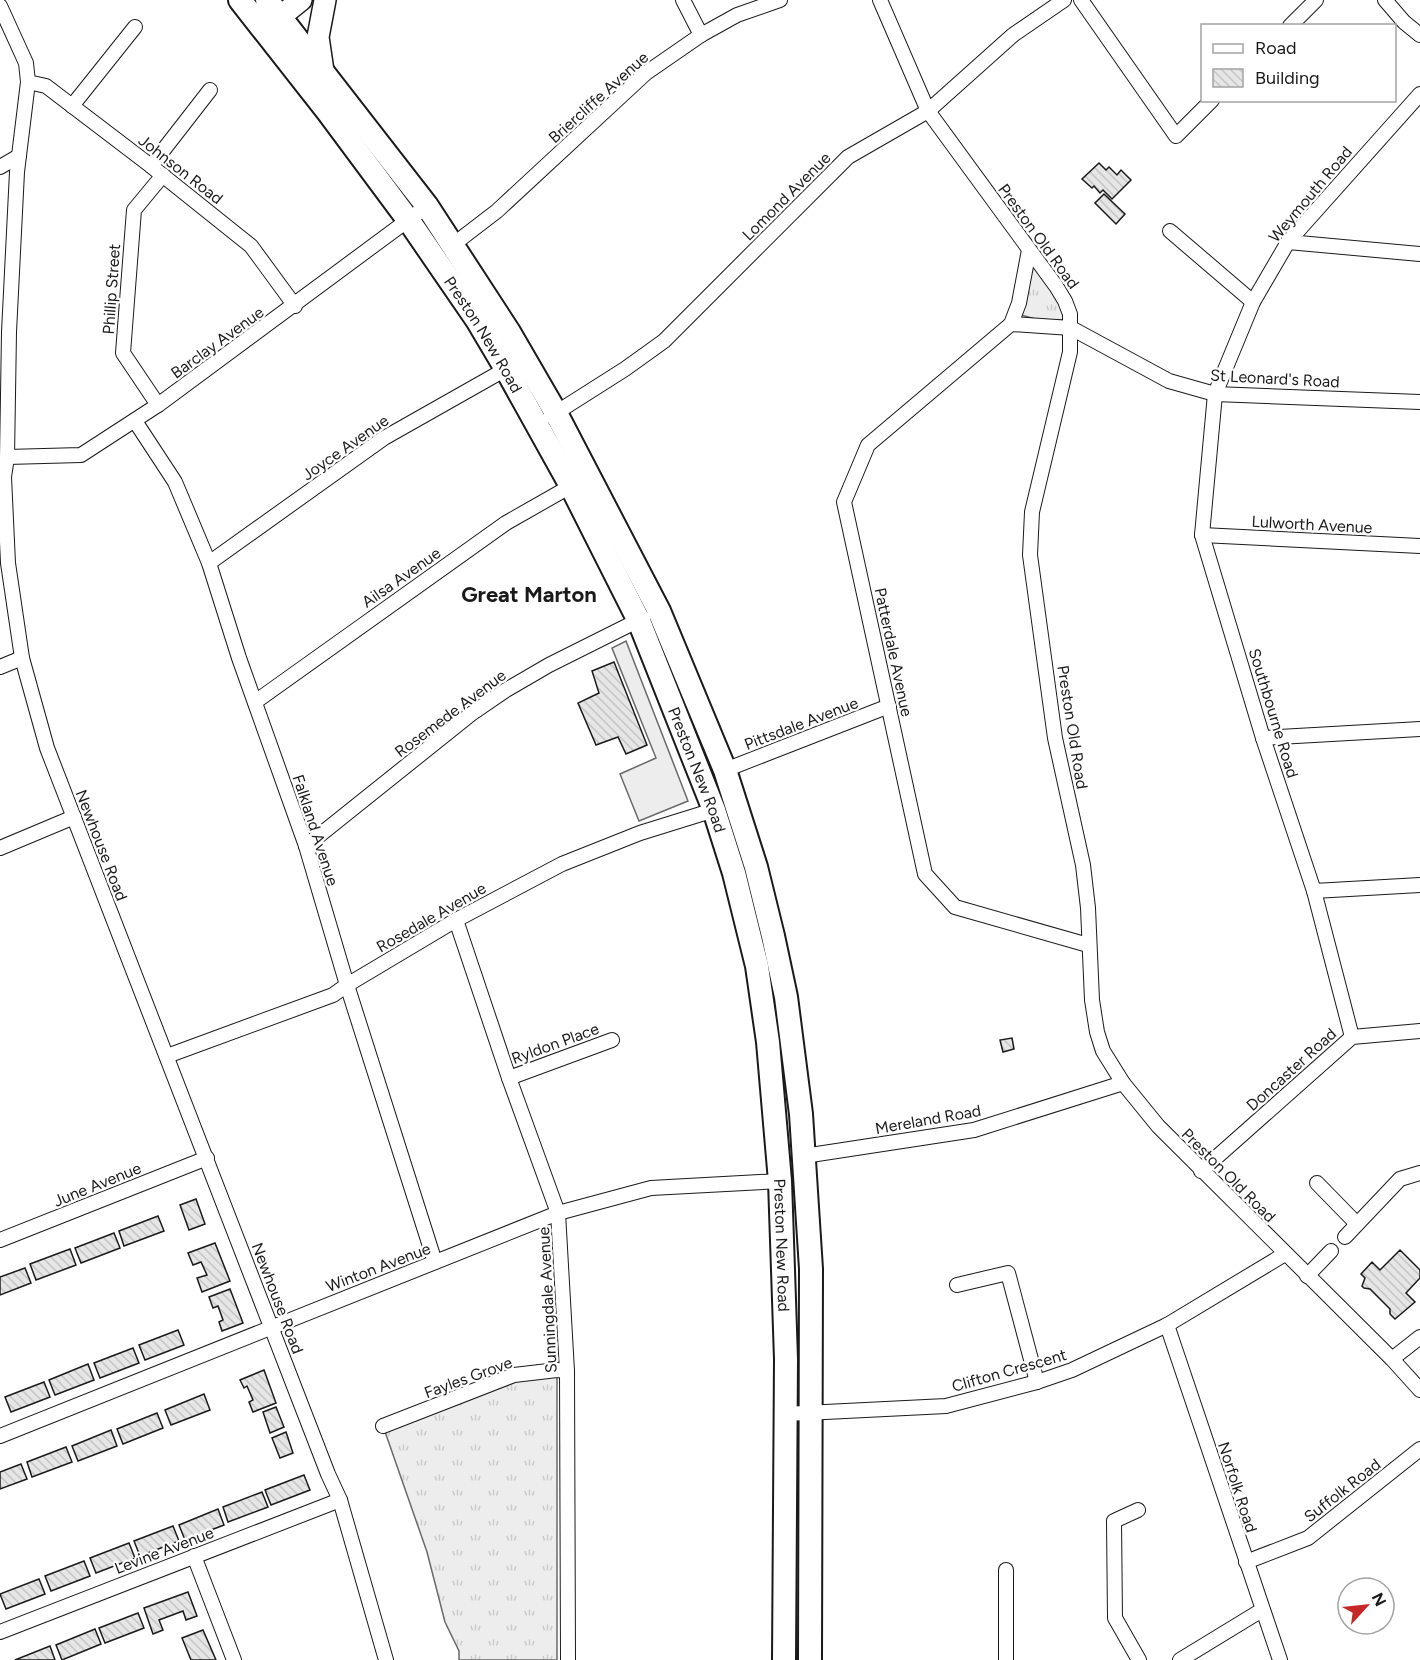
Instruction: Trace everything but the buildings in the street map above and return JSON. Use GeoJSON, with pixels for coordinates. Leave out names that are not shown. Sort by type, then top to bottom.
{"type":"FeatureCollection","features":[{"type":"Feature","properties":{"kind":"highway","name":"Preston New Road"},"geometry":{"type":"LineString","coordinates":[[240,0],[270,16],[323,71],[427,206],[454,244],[509,332],[547,419],[571,486],[639,621],[714,810],[734,873],[757,966],[768,1042],[780,1180],[786,1359],[784,1660]]}},
{"type":"Feature","properties":{"kind":"highway","name":"Preston New Road"},"geometry":{"type":"LineString","coordinates":[[270,16],[328,112],[409,220],[477,320],[506,369],[547,419],[659,611],[725,770],[756,867],[786,997],[795,1056],[811,1269],[810,1660]]}},
{"type":"Feature","properties":{"kind":"main road"},"geometry":{"type":"LineString","coordinates":[[270,16],[301,0]]}},
{"type":"Feature","properties":{"kind":"main road"},"geometry":{"type":"LineString","coordinates":[[323,71],[318,36],[325,0]]}},
{"type":"Feature","properties":{"kind":"street"},"geometry":{"type":"LineString","coordinates":[[683,0],[701,35]]}},
{"type":"Feature","properties":{"kind":"street","name":"Briercliffe Avenue"},"geometry":{"type":"LineString","coordinates":[[454,244],[497,211],[646,73],[701,35],[737,15],[780,0]]}},
{"type":"Feature","properties":{"kind":"street","name":"Preston Old Road"},"geometry":{"type":"LineString","coordinates":[[880,0],[928,111],[1065,301],[1070,314],[1070,352],[1032,512],[1030,555],[1055,738],[1083,865],[1088,908],[1092,1000],[1097,1032],[1103,1051],[1123,1083],[1158,1126],[1392,1359],[1420,1390]]}},
{"type":"Feature","properties":{"kind":"street","name":"Lomond Avenue"},"geometry":{"type":"LineString","coordinates":[[547,419],[664,341],[848,157],[928,111],[1013,35],[1064,0]]}},
{"type":"Feature","properties":{"kind":"street"},"geometry":{"type":"LineString","coordinates":[[1081,0],[1176,136],[1210,102]]}},
{"type":"Feature","properties":{"kind":"street"},"geometry":{"type":"LineString","coordinates":[[1292,24],[1316,0]]}},
{"type":"Feature","properties":{"kind":"street"},"geometry":{"type":"LineString","coordinates":[[1385,0],[1404,22],[1420,35]]}},
{"type":"Feature","properties":{"kind":"street","name":"Newhouse Road"},"geometry":{"type":"LineString","coordinates":[[0,6],[26,63],[28,82],[19,156],[8,352],[7,457],[2,478],[8,563],[22,658],[47,748],[340,1500],[386,1660]]}},
{"type":"Feature","properties":{"kind":"street"},"geometry":{"type":"LineString","coordinates":[[72,106],[135,27]]}},
{"type":"Feature","properties":{"kind":"street","name":"Johnson Road"},"geometry":{"type":"LineString","coordinates":[[28,82],[46,86],[163,175],[250,246],[295,306]]}},
{"type":"Feature","properties":{"kind":"street"},"geometry":{"type":"LineString","coordinates":[[151,166],[210,90]]}},
{"type":"Feature","properties":{"kind":"street","name":"Weymouth Road"},"geometry":{"type":"LineString","coordinates":[[1215,394],[1253,302],[1288,242],[1420,94]]}},
{"type":"Feature","properties":{"kind":"street"},"geometry":{"type":"LineString","coordinates":[[0,167],[19,156]]}},
{"type":"Feature","properties":{"kind":"street","name":"Phillip Street"},"geometry":{"type":"LineString","coordinates":[[158,405],[123,353],[134,210],[163,175]]}},
{"type":"Feature","properties":{"kind":"street","name":"Barclay Avenue"},"geometry":{"type":"LineString","coordinates":[[7,457],[81,454],[158,405],[295,306],[427,206]]}},
{"type":"Feature","properties":{"kind":"street"},"geometry":{"type":"LineString","coordinates":[[1170,231],[1253,302]]}},
{"type":"Feature","properties":{"kind":"street"},"geometry":{"type":"LineString","coordinates":[[1288,242],[1420,254]]}},
{"type":"Feature","properties":{"kind":"street"},"geometry":{"type":"LineString","coordinates":[[1029,250],[1019,303],[1011,324],[1071,328]]}},
{"type":"Feature","properties":{"kind":"street","name":"Patterdale Avenue"},"geometry":{"type":"LineString","coordinates":[[1011,324],[868,446],[844,502],[925,874],[955,907],[1088,945]]}},
{"type":"Feature","properties":{"kind":"street","name":"St Leonard's Road"},"geometry":{"type":"LineString","coordinates":[[1071,328],[1169,381],[1215,394],[1420,402]]}},
{"type":"Feature","properties":{"kind":"street","name":"Joyce Avenue"},"geometry":{"type":"LineString","coordinates":[[209,563],[384,438],[506,369]]}},
{"type":"Feature","properties":{"kind":"street","name":"Southbourne Road"},"geometry":{"type":"LineString","coordinates":[[1215,394],[1202,535],[1263,738],[1314,891],[1352,1037]]}},
{"type":"Feature","properties":{"kind":"street","name":"Falkland Avenue"},"geometry":{"type":"LineString","coordinates":[[135,421],[176,482],[209,563],[306,846],[347,985],[435,1262]]}},
{"type":"Feature","properties":{"kind":"street","name":"Ailsa Avenue"},"geometry":{"type":"LineString","coordinates":[[255,702],[506,523],[571,486]]}},
{"type":"Feature","properties":{"kind":"street","name":"Lulworth Avenue"},"geometry":{"type":"LineString","coordinates":[[1202,535],[1420,546]]}},
{"type":"Feature","properties":{"kind":"street","name":"Rosemede Avenue"},"geometry":{"type":"LineString","coordinates":[[306,846],[471,714],[506,690],[549,665],[659,611]]}},
{"type":"Feature","properties":{"kind":"street"},"geometry":{"type":"LineString","coordinates":[[0,667],[22,658]]}},
{"type":"Feature","properties":{"kind":"street","name":"Pittsdale Avenue"},"geometry":{"type":"LineString","coordinates":[[725,770],[889,706]]}},
{"type":"Feature","properties":{"kind":"street"},"geometry":{"type":"LineString","coordinates":[[1263,738],[1420,729]]}},
{"type":"Feature","properties":{"kind":"street","name":"Rosedale Avenue"},"geometry":{"type":"LineString","coordinates":[[167,1056],[333,995],[456,920],[562,864],[640,832],[714,810]]}},
{"type":"Feature","properties":{"kind":"street"},"geometry":{"type":"LineString","coordinates":[[0,848],[74,818]]}},
{"type":"Feature","properties":{"kind":"street"},"geometry":{"type":"LineString","coordinates":[[1314,891],[1420,885]]}},
{"type":"Feature","properties":{"kind":"street","name":"Sunningdale Avenue"},"geometry":{"type":"LineString","coordinates":[[456,920],[509,1078],[558,1213],[567,1371],[568,1660]]}},
{"type":"Feature","properties":{"kind":"street","name":"Doncaster Road"},"geometry":{"type":"LineString","coordinates":[[1201,1171],[1352,1037],[1420,1031]]}},
{"type":"Feature","properties":{"kind":"street","name":"Ryldon Place"},"geometry":{"type":"LineString","coordinates":[[509,1078],[612,1040]]}},
{"type":"Feature","properties":{"kind":"street","name":"Mereland Road"},"geometry":{"type":"LineString","coordinates":[[804,1156],[974,1130],[1123,1083]]}},
{"type":"Feature","properties":{"kind":"street","name":"June Avenue"},"geometry":{"type":"LineString","coordinates":[[0,1240],[207,1158]]}},
{"type":"Feature","properties":{"kind":"street"},"geometry":{"type":"LineString","coordinates":[[1345,1237],[1400,1179],[1420,1173]]}},
{"type":"Feature","properties":{"kind":"street","name":"Winton Avenue"},"geometry":{"type":"LineString","coordinates":[[0,1436],[558,1213],[651,1188],[780,1180]]}},
{"type":"Feature","properties":{"kind":"street"},"geometry":{"type":"LineString","coordinates":[[1317,1183],[1357,1224]]}},
{"type":"Feature","properties":{"kind":"street"},"geometry":{"type":"LineString","coordinates":[[1307,1276],[1331,1251]]}},
{"type":"Feature","properties":{"kind":"street","name":"Clifton Crescent"},"geometry":{"type":"LineString","coordinates":[[785,1414],[946,1406],[1037,1382],[1072,1370],[1167,1325],[1285,1254]]}},
{"type":"Feature","properties":{"kind":"street"},"geometry":{"type":"LineString","coordinates":[[957,1285],[1008,1273],[1037,1382]]}},
{"type":"Feature","properties":{"kind":"street","name":"Norfolk Road"},"geometry":{"type":"LineString","coordinates":[[1167,1325],[1280,1660]]}},
{"type":"Feature","properties":{"kind":"street"},"geometry":{"type":"LineString","coordinates":[[1392,1359],[1420,1337]]}},
{"type":"Feature","properties":{"kind":"street","name":"Fayles Grove"},"geometry":{"type":"LineString","coordinates":[[383,1426],[514,1375],[567,1371]]}},
{"type":"Feature","properties":{"kind":"street","name":"Suffolk Road"},"geometry":{"type":"LineString","coordinates":[[1246,1562],[1308,1538],[1420,1449]]}},
{"type":"Feature","properties":{"kind":"street","name":"Levine Avenue"},"geometry":{"type":"LineString","coordinates":[[0,1632],[340,1500]]}},
{"type":"Feature","properties":{"kind":"street"},"geometry":{"type":"LineString","coordinates":[[1138,1510],[1114,1521],[1114,1542],[1115,1618],[1139,1660]]}},
{"type":"Feature","properties":{"kind":"street"},"geometry":{"type":"LineString","coordinates":[[194,1556],[234,1660]]}},
{"type":"Feature","properties":{"kind":"street"},"geometry":{"type":"LineString","coordinates":[[1006,1570],[1006,1660]]}},
{"type":"Feature","properties":{"kind":"street"},"geometry":{"type":"LineString","coordinates":[[1180,1660],[1262,1610]]}},
{"type":"Feature","properties":{"kind":"green space"},"geometry":{"type":"Polygon","coordinates":[[[1033,266],[1053,290],[1064,320],[1043,321],[1021,315],[1033,266]]]}},
{"type":"Feature","properties":{"kind":"green space"},"geometry":{"type":"Polygon","coordinates":[[[557,1370],[557,1660],[459,1660],[459,1651],[445,1622],[427,1552],[383,1426],[514,1375],[557,1370]]]}},
{"type":"Feature","properties":{"kind":"shaded area"},"geometry":{"type":"Polygon","coordinates":[[[626,641],[688,801],[639,821],[620,774],[656,758],[612,648],[626,641]]]}},
{"type":"Feature","properties":{"kind":"district","name":"Great Marton"},"geometry":{"type":"Point","coordinates":[529,594]}}]}
